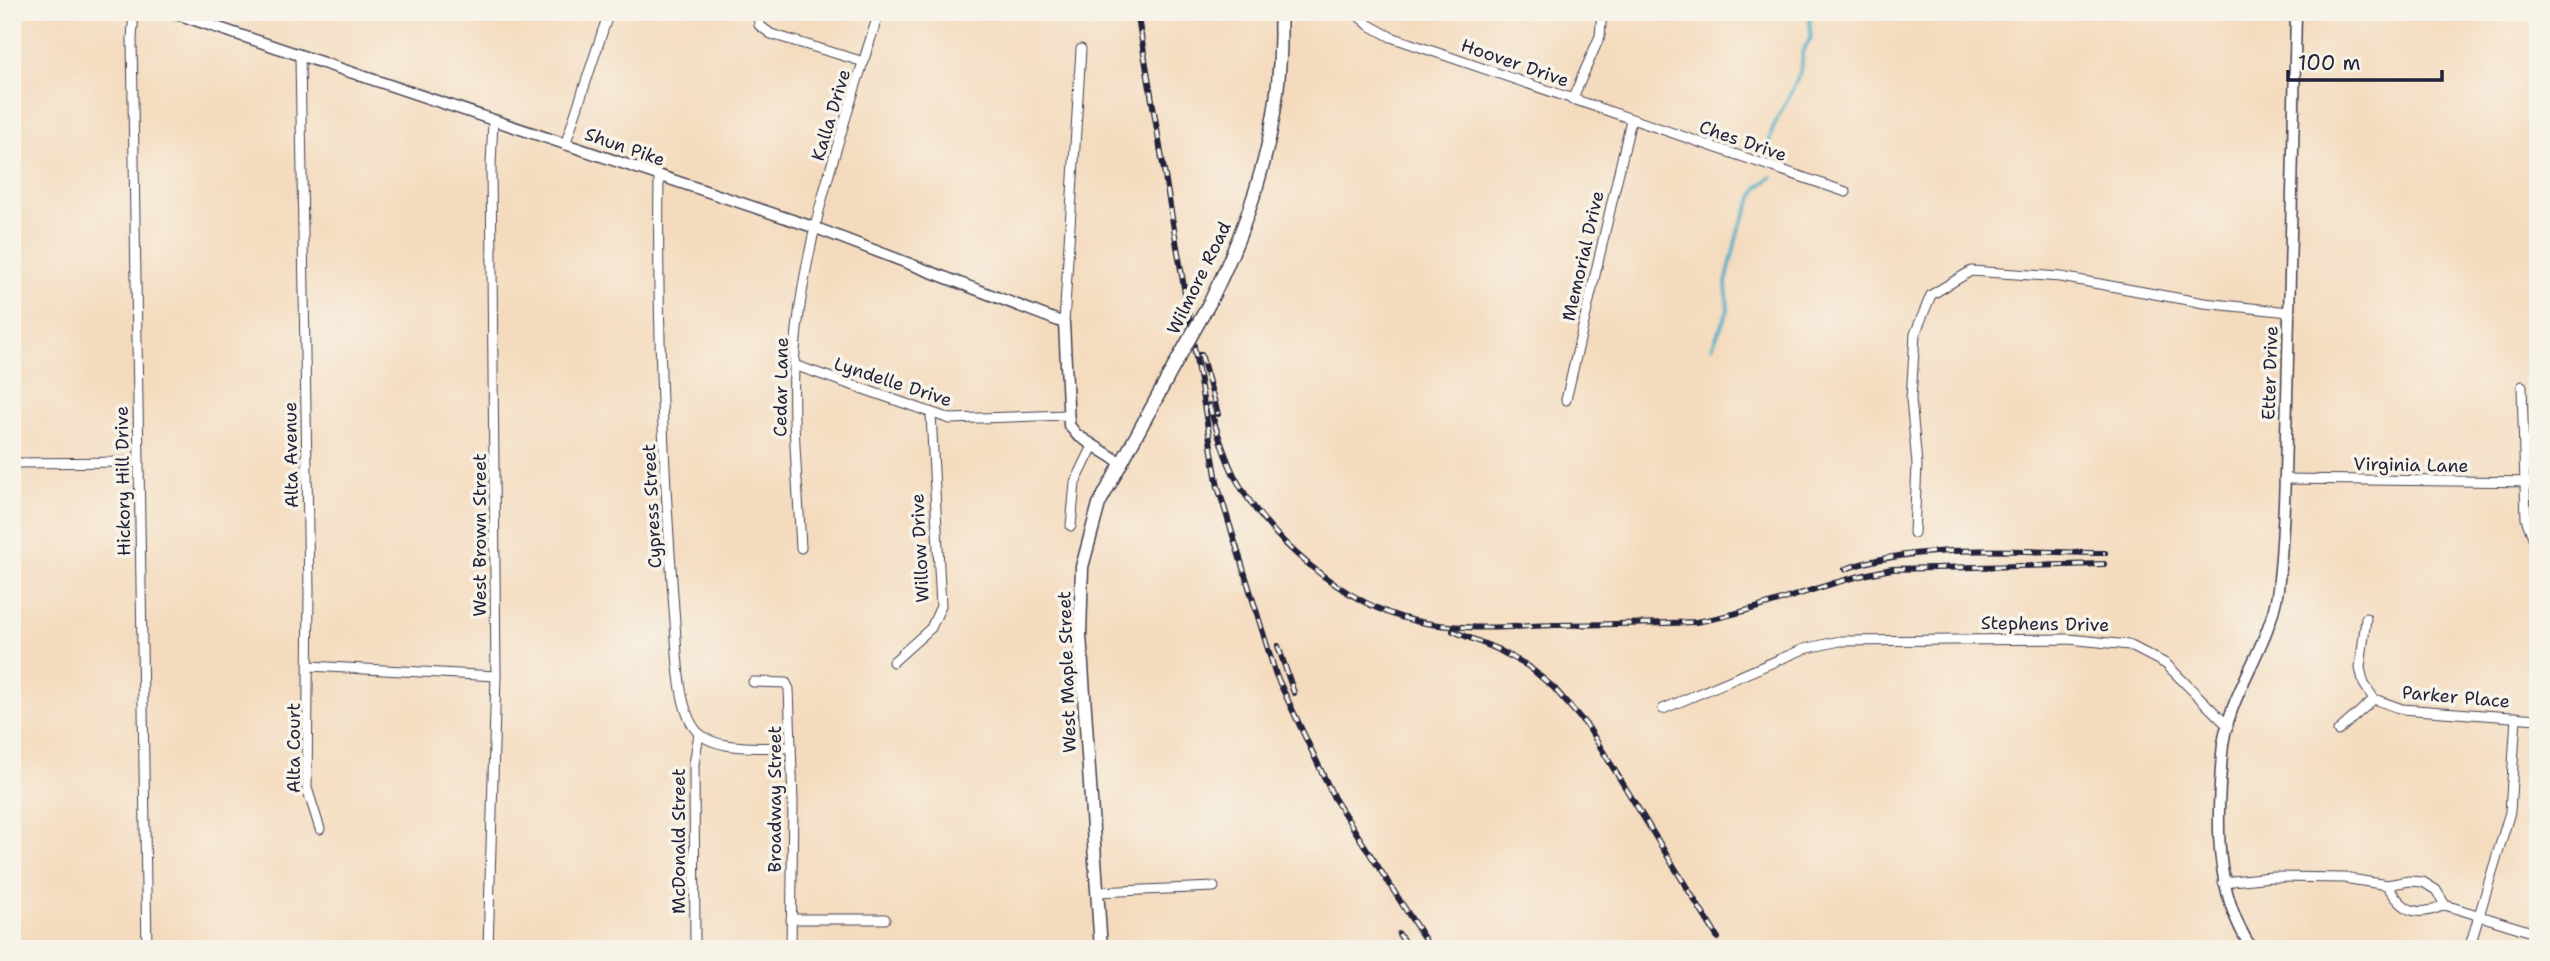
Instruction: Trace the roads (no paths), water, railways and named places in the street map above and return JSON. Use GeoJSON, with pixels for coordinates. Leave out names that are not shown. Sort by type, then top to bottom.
{"type":"FeatureCollection","features":[{"type":"Feature","properties":{"kind":"main road","name":"Wilmore Road"},"geometry":{"type":"LineString","coordinates":[[1120,462],[1209,303],[1244,227],[1261,178],[1278,91],[1280,12]]}},
{"type":"Feature","properties":{"kind":"main road","name":"West Maple Street"},"geometry":{"type":"LineString","coordinates":[[1101,949],[1082,676],[1080,589],[1092,524],[1120,462]]}},
{"type":"Feature","properties":{"kind":"street","name":"Hickory Hill Drive"},"geometry":{"type":"LineString","coordinates":[[134,12],[138,462],[147,949]]}},
{"type":"Feature","properties":{"kind":"street","name":"Shun Pike"},"geometry":{"type":"LineString","coordinates":[[172,12],[816,228],[1064,323]]}},
{"type":"Feature","properties":{"kind":"street"},"geometry":{"type":"LineString","coordinates":[[565,145],[609,12]]}},
{"type":"Feature","properties":{"kind":"street"},"geometry":{"type":"LineString","coordinates":[[758,12],[759,25],[771,34],[864,62]]}},
{"type":"Feature","properties":{"kind":"street","name":"Kalla Drive"},"geometry":{"type":"LineString","coordinates":[[816,228],[819,206],[880,12]]}},
{"type":"Feature","properties":{"kind":"street","name":"Hoover Drive"},"geometry":{"type":"LineString","coordinates":[[1354,12],[1369,25],[1391,37],[1631,120]]}},
{"type":"Feature","properties":{"kind":"street"},"geometry":{"type":"LineString","coordinates":[[1572,100],[1600,36],[1602,12]]}},
{"type":"Feature","properties":{"kind":"street","name":"Etter Drive"},"geometry":{"type":"LineString","coordinates":[[2228,726],[2267,630],[2277,593],[2290,312],[2297,12]]}},
{"type":"Feature","properties":{"kind":"street"},"geometry":{"type":"LineString","coordinates":[[1080,49],[1064,323],[1067,415],[1072,430],[1120,462]]}},
{"type":"Feature","properties":{"kind":"street","name":"Alta Avenue"},"geometry":{"type":"LineString","coordinates":[[300,56],[309,666]]}},
{"type":"Feature","properties":{"kind":"street","name":"West Brown Street"},"geometry":{"type":"LineString","coordinates":[[488,949],[496,676],[491,178],[493,120]]}},
{"type":"Feature","properties":{"kind":"street","name":"Ches Drive"},"geometry":{"type":"LineString","coordinates":[[1631,120],[1846,192]]}},
{"type":"Feature","properties":{"kind":"street","name":"Memorial Drive"},"geometry":{"type":"LineString","coordinates":[[1566,400],[1631,120]]}},
{"type":"Feature","properties":{"kind":"street","name":"Cypress Street"},"geometry":{"type":"LineString","coordinates":[[659,177],[662,398],[670,550],[682,685],[686,708],[699,734]]}},
{"type":"Feature","properties":{"kind":"street","name":"Cedar Lane"},"geometry":{"type":"LineString","coordinates":[[801,548],[794,365],[816,228]]}},
{"type":"Feature","properties":{"kind":"street"},"geometry":{"type":"LineString","coordinates":[[1914,533],[1917,464],[1911,399],[1915,334],[1931,295],[1970,271],[2061,276],[2204,303],[2290,312]]}},
{"type":"Feature","properties":{"kind":"street","name":"Lyndelle Drive"},"geometry":{"type":"LineString","coordinates":[[794,365],[931,414],[971,421],[1067,415]]}},
{"type":"Feature","properties":{"kind":"street"},"geometry":{"type":"LineString","coordinates":[[2522,386],[2522,482],[2526,519],[2538,550]]}},
{"type":"Feature","properties":{"kind":"street","name":"Willow Drive"},"geometry":{"type":"LineString","coordinates":[[893,662],[931,628],[941,606],[931,414]]}},
{"type":"Feature","properties":{"kind":"street"},"geometry":{"type":"LineString","coordinates":[[1071,526],[1075,483],[1093,446]]}},
{"type":"Feature","properties":{"kind":"street"},"geometry":{"type":"LineString","coordinates":[[12,463],[138,462]]}},
{"type":"Feature","properties":{"kind":"street","name":"Virginia Lane"},"geometry":{"type":"LineString","coordinates":[[2284,479],[2538,482]]}},
{"type":"Feature","properties":{"kind":"street"},"geometry":{"type":"LineString","coordinates":[[2338,731],[2374,698],[2364,684],[2360,667],[2366,618]]}},
{"type":"Feature","properties":{"kind":"street","name":"Stephens Drive"},"geometry":{"type":"LineString","coordinates":[[1663,709],[1804,649],[1840,641],[2101,640],[2129,645],[2155,656],[2185,681],[2228,726]]}},
{"type":"Feature","properties":{"kind":"street"},"geometry":{"type":"LineString","coordinates":[[309,666],[496,676]]}},
{"type":"Feature","properties":{"kind":"street","name":"Alta Court"},"geometry":{"type":"LineString","coordinates":[[309,666],[307,788],[310,807],[320,829]]}},
{"type":"Feature","properties":{"kind":"street","name":"Broadway Street"},"geometry":{"type":"LineString","coordinates":[[753,682],[786,683],[790,693],[791,949]]}},
{"type":"Feature","properties":{"kind":"street","name":"Parker Place"},"geometry":{"type":"LineString","coordinates":[[2374,698],[2402,709],[2538,719]]}},
{"type":"Feature","properties":{"kind":"street"},"geometry":{"type":"LineString","coordinates":[[2469,949],[2510,812],[2516,717]]}},
{"type":"Feature","properties":{"kind":"street"},"geometry":{"type":"LineString","coordinates":[[2228,726],[2222,755],[2223,882],[2232,914],[2252,949]]}},
{"type":"Feature","properties":{"kind":"street"},"geometry":{"type":"LineString","coordinates":[[699,734],[718,743],[791,748]]}},
{"type":"Feature","properties":{"kind":"street","name":"McDonald Street"},"geometry":{"type":"LineString","coordinates":[[695,949],[694,764],[699,734]]}},
{"type":"Feature","properties":{"kind":"street"},"geometry":{"type":"LineString","coordinates":[[2223,882],[2272,877],[2344,878],[2387,885],[2409,880],[2423,882],[2436,890],[2445,905],[2538,934]]}},
{"type":"Feature","properties":{"kind":"street"},"geometry":{"type":"LineString","coordinates":[[2387,885],[2398,902],[2411,911],[2428,913],[2445,905]]}},
{"type":"Feature","properties":{"kind":"street"},"geometry":{"type":"LineString","coordinates":[[1097,892],[1214,887]]}},
{"type":"Feature","properties":{"kind":"street"},"geometry":{"type":"LineString","coordinates":[[791,919],[886,919]]}},
{"type":"Feature","properties":{"kind":"waterway"},"geometry":{"type":"LineString","coordinates":[[1772,161],[1770,136],[1802,65],[1802,52],[1811,38],[1809,12]]}},
{"type":"Feature","properties":{"kind":"waterway"},"geometry":{"type":"LineString","coordinates":[[1712,347],[1728,310],[1726,283],[1739,228],[1758,187],[1772,177]]}},
{"type":"Feature","properties":{"kind":"railway"},"geometry":{"type":"LineString","coordinates":[[1137,12],[1218,487],[1276,675],[1334,798],[1431,949]]}},
{"type":"Feature","properties":{"kind":"railway"},"geometry":{"type":"LineString","coordinates":[[1201,354],[1218,414]]}},
{"type":"Feature","properties":{"kind":"railway"},"geometry":{"type":"LineString","coordinates":[[1209,405],[1234,475],[1266,523],[1287,545],[1336,585],[1388,613],[1415,621],[1484,628],[1696,622],[1745,611],[1892,569],[2104,564]]}},
{"type":"Feature","properties":{"kind":"railway"},"geometry":{"type":"LineString","coordinates":[[1845,569],[1875,560],[1940,552],[1973,550],[2105,553]]}},
{"type":"Feature","properties":{"kind":"railway"},"geometry":{"type":"LineString","coordinates":[[1453,631],[1497,649],[1528,666],[1554,688],[1588,727],[1718,938]]}},
{"type":"Feature","properties":{"kind":"railway"},"geometry":{"type":"LineString","coordinates":[[1278,646],[1294,693]]}},
{"type":"Feature","properties":{"kind":"railway"},"geometry":{"type":"LineString","coordinates":[[1399,934],[1409,949]]}}]}
